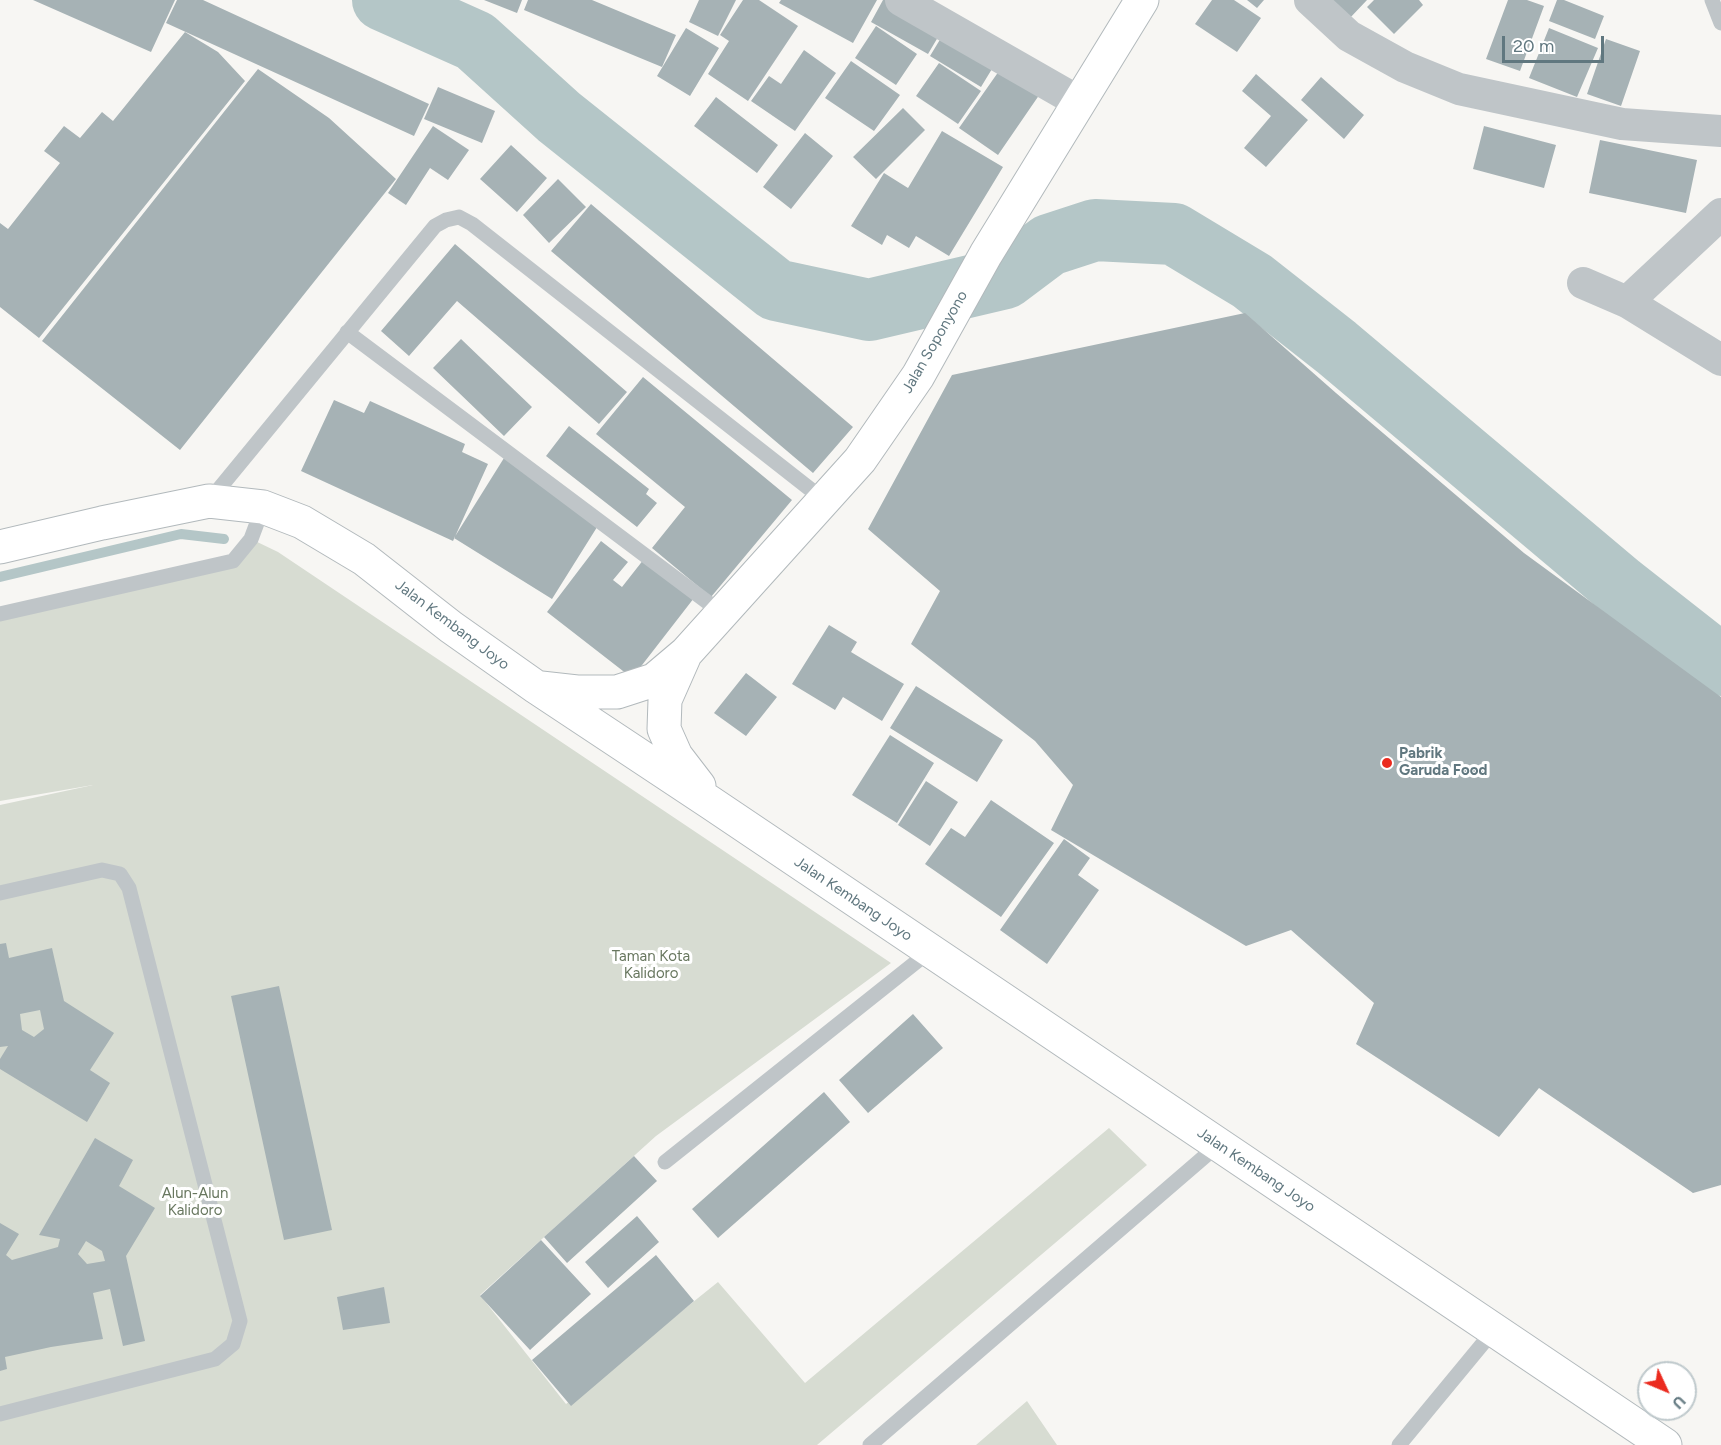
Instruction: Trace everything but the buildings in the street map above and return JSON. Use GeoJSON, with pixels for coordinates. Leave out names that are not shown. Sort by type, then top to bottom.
{"type":"FeatureCollection","features":[{"type":"Feature","properties":{"kind":"main road","name":"Jalan Soponyono"},"geometry":{"type":"LineString","coordinates":[[686,653],[860,460],[918,376],[986,254],[1142,0]]}},
{"type":"Feature","properties":{"kind":"main road","name":"Jalan Kembang Joyo"},"geometry":{"type":"LineString","coordinates":[[0,547],[209,501],[263,507],[302,522],[364,559],[451,627],[536,687],[1665,1445]]}},
{"type":"Feature","properties":{"kind":"main road"},"geometry":{"type":"LineString","coordinates":[[536,687],[577,693],[616,692],[654,680],[686,653]]}},
{"type":"Feature","properties":{"kind":"main road"},"geometry":{"type":"LineString","coordinates":[[686,653],[665,700],[664,729],[676,756],[711,803]]}},
{"type":"Feature","properties":{"kind":"street"},"geometry":{"type":"LineString","coordinates":[[901,0],[1079,102]]}},
{"type":"Feature","properties":{"kind":"street"},"geometry":{"type":"LineString","coordinates":[[1310,0],[1349,36],[1405,68],[1459,89],[1622,124],[1721,131]]}},
{"type":"Feature","properties":{"kind":"street"},"geometry":{"type":"LineString","coordinates":[[1627,302],[1721,214]]}},
{"type":"Feature","properties":{"kind":"street"},"geometry":{"type":"LineString","coordinates":[[1583,283],[1627,302],[1721,360]]}},
{"type":"Feature","properties":{"kind":"lane"},"geometry":{"type":"LineString","coordinates":[[1712,0],[1721,23]]}},
{"type":"Feature","properties":{"kind":"lane"},"geometry":{"type":"LineString","coordinates":[[209,501],[435,226],[459,217],[472,224],[824,500]]}},
{"type":"Feature","properties":{"kind":"lane"},"geometry":{"type":"LineString","coordinates":[[347,332],[722,613]]}},
{"type":"Feature","properties":{"kind":"lane"},"geometry":{"type":"LineString","coordinates":[[0,614],[234,561],[251,538],[263,507]]}},
{"type":"Feature","properties":{"kind":"lane"},"geometry":{"type":"LineString","coordinates":[[0,893],[102,870],[120,874],[129,888],[240,1321],[233,1344],[215,1359],[0,1414]]}},
{"type":"Feature","properties":{"kind":"lane"},"geometry":{"type":"LineString","coordinates":[[665,1162],[930,951]]}},
{"type":"Feature","properties":{"kind":"lane"},"geometry":{"type":"LineString","coordinates":[[870,1445],[1218,1144]]}},
{"type":"Feature","properties":{"kind":"lane"},"geometry":{"type":"LineString","coordinates":[[1399,1445],[1494,1330]]}},
{"type":"Feature","properties":{"kind":"green space"},"geometry":{"type":"Polygon","coordinates":[[[251,539],[278,552],[891,963],[656,1136],[480,1295],[566,1404],[718,1282],[805,1383],[1109,1128],[1147,1165],[817,1445],[0,1445],[0,805],[93,785],[0,801],[0,614],[233,561],[251,539]]]}},
{"type":"Feature","properties":{"kind":"green space"},"geometry":{"type":"Polygon","coordinates":[[[1027,1401],[1057,1445],[976,1445],[1027,1401]]]}},
{"type":"Feature","properties":{"kind":"waterway"},"geometry":{"type":"LineString","coordinates":[[383,0],[475,41],[559,117],[776,290],[869,310],[1005,278],[1049,245],[1095,230],[1174,234],[1252,281],[1336,347],[1620,586],[1721,665]]}},
{"type":"Feature","properties":{"kind":"waterway"},"geometry":{"type":"LineString","coordinates":[[0,577],[181,534],[224,539]]}},
{"type":"Feature","properties":{"kind":"place","name":"Pabrik Garuda Food"},"geometry":{"type":"Point","coordinates":[1387,763]}},
{"type":"Feature","properties":{"kind":"park label","name":"Taman Kota Kalidoro"},"geometry":{"type":"Point","coordinates":[651,966]}},
{"type":"Feature","properties":{"kind":"park label","name":"Alun-Alun Kalidoro"},"geometry":{"type":"Point","coordinates":[195,1202]}}]}
